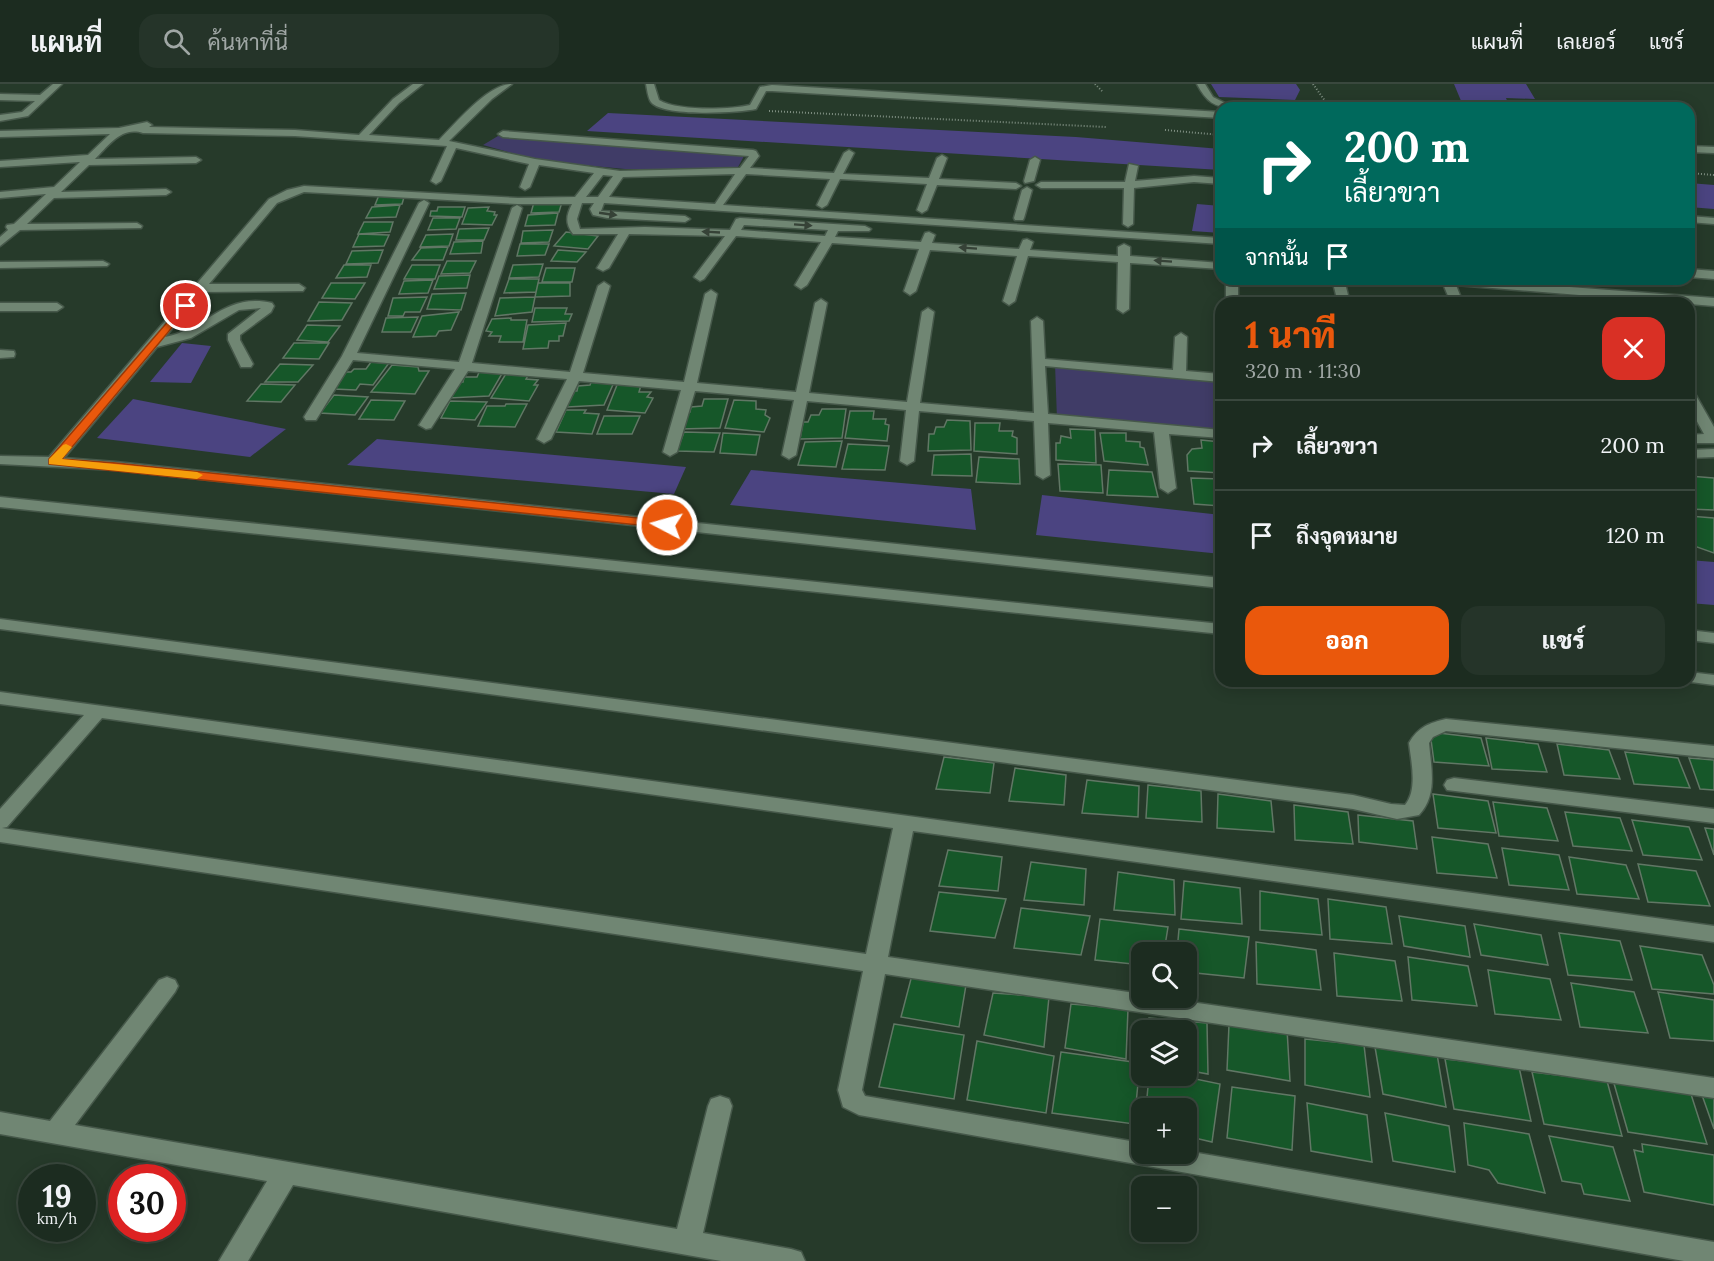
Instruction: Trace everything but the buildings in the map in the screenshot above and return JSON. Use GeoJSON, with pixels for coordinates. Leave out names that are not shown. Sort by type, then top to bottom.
{"type":"FeatureCollection","features":[{"type":"Feature","properties":{"kind":"street"},"geometry":{"type":"LineString","coordinates":[[0,118],[25,114],[58,84]]}},
{"type":"Feature","properties":{"kind":"street"},"geometry":{"type":"LineString","coordinates":[[365,134],[396,101],[419,84]]}},
{"type":"Feature","properties":{"kind":"street"},"geometry":{"type":"LineString","coordinates":[[436,182],[446,142],[489,97],[508,84]]}},
{"type":"Feature","properties":{"kind":"street"},"geometry":{"type":"LineString","coordinates":[[650,84],[655,101],[663,106],[742,110],[753,107],[763,89],[772,88],[1215,115]]}},
{"type":"Feature","properties":{"kind":"street"},"geometry":{"type":"LineString","coordinates":[[1201,84],[1210,99],[1217,102]]}},
{"type":"Feature","properties":{"kind":"street"},"geometry":{"type":"LineString","coordinates":[[0,97],[42,98]]}},
{"type":"Feature","properties":{"kind":"street"},"geometry":{"type":"LineString","coordinates":[[0,135],[119,131],[136,127],[142,130],[365,134],[446,142],[535,162],[621,174],[741,171],[1016,186],[1019,182],[1038,189],[1041,185],[1128,184],[1194,179],[1215,181]]}},
{"type":"Feature","properties":{"kind":"street"},"geometry":{"type":"LineString","coordinates":[[0,243],[119,131]]}},
{"type":"Feature","properties":{"kind":"street"},"geometry":{"type":"LineString","coordinates":[[503,134],[753,153],[754,156],[719,204]]}},
{"type":"Feature","properties":{"kind":"street"},"geometry":{"type":"LineString","coordinates":[[1695,149],[1714,150]]}},
{"type":"Feature","properties":{"kind":"street"},"geometry":{"type":"LineString","coordinates":[[822,205],[849,153]]}},
{"type":"Feature","properties":{"kind":"street"},"geometry":{"type":"LineString","coordinates":[[922,210],[942,158]]}},
{"type":"Feature","properties":{"kind":"street"},"geometry":{"type":"LineString","coordinates":[[0,164],[87,160],[196,160]]}},
{"type":"Feature","properties":{"kind":"street"},"geometry":{"type":"LineString","coordinates":[[1019,218],[1035,160]]}},
{"type":"Feature","properties":{"kind":"street"},"geometry":{"type":"LineString","coordinates":[[525,188],[535,162]]}},
{"type":"Feature","properties":{"kind":"street"},"geometry":{"type":"LineString","coordinates":[[1128,224],[1128,184],[1133,166]]}},
{"type":"Feature","properties":{"kind":"street"},"geometry":{"type":"LineString","coordinates":[[600,172],[577,201],[570,222],[571,227],[577,232],[734,233],[828,239],[928,239]]}},
{"type":"Feature","properties":{"kind":"street"},"geometry":{"type":"LineString","coordinates":[[621,174],[595,209],[597,213],[697,219]]}},
{"type":"Feature","properties":{"kind":"street"},"geometry":{"type":"LineString","coordinates":[[53,462],[156,343],[273,201],[291,192],[304,189],[519,201],[603,200],[1215,240]]}},
{"type":"Feature","properties":{"kind":"street"},"geometry":{"type":"LineString","coordinates":[[0,195],[166,192]]}},
{"type":"Feature","properties":{"kind":"street"},"geometry":{"type":"LineString","coordinates":[[311,417],[349,356],[424,203]]}},
{"type":"Feature","properties":{"kind":"street"},"geometry":{"type":"LineString","coordinates":[[426,425],[464,366],[517,208]]}},
{"type":"Feature","properties":{"kind":"street"},"geometry":{"type":"LineString","coordinates":[[1695,219],[1714,221]]}},
{"type":"Feature","properties":{"kind":"street"},"geometry":{"type":"LineString","coordinates":[[700,277],[734,233],[737,221],[835,227],[928,239],[1026,246],[1215,254]]}},
{"type":"Feature","properties":{"kind":"street"},"geometry":{"type":"LineString","coordinates":[[0,227],[137,226]]}},
{"type":"Feature","properties":{"kind":"street"},"geometry":{"type":"LineString","coordinates":[[801,285],[835,227]]}},
{"type":"Feature","properties":{"kind":"street"},"geometry":{"type":"LineString","coordinates":[[603,268],[625,231]]}},
{"type":"Feature","properties":{"kind":"street"},"geometry":{"type":"LineString","coordinates":[[910,291],[928,239]]}},
{"type":"Feature","properties":{"kind":"street"},"geometry":{"type":"LineString","coordinates":[[1026,246],[1049,242]]}},
{"type":"Feature","properties":{"kind":"street"},"geometry":{"type":"LineString","coordinates":[[1009,301],[1026,246]]}},
{"type":"Feature","properties":{"kind":"street"},"geometry":{"type":"LineString","coordinates":[[1121,251],[1215,265]]}},
{"type":"Feature","properties":{"kind":"street"},"geometry":{"type":"LineString","coordinates":[[1121,251],[1123,309]]}},
{"type":"Feature","properties":{"kind":"street"},"geometry":{"type":"LineString","coordinates":[[0,265],[103,264]]}},
{"type":"Feature","properties":{"kind":"street"},"geometry":{"type":"LineString","coordinates":[[1695,273],[1714,275]]}},
{"type":"Feature","properties":{"kind":"street"},"geometry":{"type":"LineString","coordinates":[[1481,285],[1581,297]]}},
{"type":"Feature","properties":{"kind":"street"},"geometry":{"type":"LineString","coordinates":[[1609,285],[1710,299]]}},
{"type":"Feature","properties":{"kind":"street"},"geometry":{"type":"LineString","coordinates":[[544,439],[575,376],[604,286]]}},
{"type":"Feature","properties":{"kind":"street"},"geometry":{"type":"LineString","coordinates":[[201,288],[299,288]]}},
{"type":"Feature","properties":{"kind":"street"},"geometry":{"type":"LineString","coordinates":[[670,452],[689,387],[711,294]]}},
{"type":"Feature","properties":{"kind":"street"},"geometry":{"type":"LineString","coordinates":[[1695,299],[1710,299]]}},
{"type":"Feature","properties":{"kind":"street"},"geometry":{"type":"LineString","coordinates":[[156,343],[187,336],[225,310],[252,303],[261,304],[267,306],[267,309],[234,334],[234,340],[246,364]]}},
{"type":"Feature","properties":{"kind":"street"},"geometry":{"type":"LineString","coordinates":[[789,455],[821,303]]}},
{"type":"Feature","properties":{"kind":"street"},"geometry":{"type":"LineString","coordinates":[[0,307],[57,307]]}},
{"type":"Feature","properties":{"kind":"street"},"geometry":{"type":"LineString","coordinates":[[907,461],[912,405],[928,312]]}},
{"type":"Feature","properties":{"kind":"street"},"geometry":{"type":"LineString","coordinates":[[1037,321],[1043,476]]}},
{"type":"Feature","properties":{"kind":"street"},"geometry":{"type":"LineString","coordinates":[[1179,376],[1181,337]]}},
{"type":"Feature","properties":{"kind":"street"},"geometry":{"type":"LineString","coordinates":[[349,356],[1215,434]]}},
{"type":"Feature","properties":{"kind":"street"},"geometry":{"type":"LineString","coordinates":[[1040,362],[1215,378]]}},
{"type":"Feature","properties":{"kind":"street"},"geometry":{"type":"LineString","coordinates":[[1695,405],[1714,438],[1695,439]]}},
{"type":"Feature","properties":{"kind":"street"},"geometry":{"type":"LineString","coordinates":[[1161,429],[1168,488]]}},
{"type":"Feature","properties":{"kind":"street"},"geometry":{"type":"LineString","coordinates":[[1695,454],[1714,453]]}},
{"type":"Feature","properties":{"kind":"street"},"geometry":{"type":"LineString","coordinates":[[0,460],[116,466],[1215,582]]}},
{"type":"Feature","properties":{"kind":"street"},"geometry":{"type":"LineString","coordinates":[[0,502],[1215,628]]}},
{"type":"Feature","properties":{"kind":"street"},"geometry":{"type":"LineString","coordinates":[[0,624],[1341,800],[1404,812],[1414,809],[1422,796],[1419,742],[1422,735],[1430,729],[1446,725],[1714,752]]}},
{"type":"Feature","properties":{"kind":"street"},"geometry":{"type":"LineString","coordinates":[[1695,636],[1714,638]]}},
{"type":"Feature","properties":{"kind":"street"},"geometry":{"type":"LineString","coordinates":[[1695,678],[1714,680]]}},
{"type":"Feature","properties":{"kind":"street"},"geometry":{"type":"LineString","coordinates":[[0,698],[1714,934]]}},
{"type":"Feature","properties":{"kind":"street"},"geometry":{"type":"LineString","coordinates":[[0,822],[97,712]]}},
{"type":"Feature","properties":{"kind":"street"},"geometry":{"type":"LineString","coordinates":[[1454,785],[1714,816]]}},
{"type":"Feature","properties":{"kind":"street"},"geometry":{"type":"LineString","coordinates":[[904,822],[850,1090],[852,1100],[859,1105],[1714,1254]]}},
{"type":"Feature","properties":{"kind":"street"},"geometry":{"type":"LineString","coordinates":[[0,835],[1714,1088]]}},
{"type":"Feature","properties":{"kind":"street"},"geometry":{"type":"LineString","coordinates":[[55,1133],[167,986]]}},
{"type":"Feature","properties":{"kind":"street"},"geometry":{"type":"LineString","coordinates":[[687,1243],[720,1106]]}},
{"type":"Feature","properties":{"kind":"street"},"geometry":{"type":"LineString","coordinates":[[0,1123],[791,1261]]}},
{"type":"Feature","properties":{"kind":"street"},"geometry":{"type":"LineString","coordinates":[[233,1261],[286,1173]]}},
{"type":"Feature","properties":{"kind":"path"},"geometry":{"type":"LineString","coordinates":[[1313,84],[1326,102]]}},
{"type":"Feature","properties":{"kind":"path"},"geometry":{"type":"LineString","coordinates":[[742,110],[1110,127]]}},
{"type":"Feature","properties":{"kind":"path"},"geometry":{"type":"LineString","coordinates":[[1156,130],[1215,135]]}},
{"type":"Feature","properties":{"kind":"path"},"geometry":{"type":"LineString","coordinates":[[1695,173],[1714,175]]}},
{"type":"Feature","properties":{"kind":"shaded area"},"geometry":{"type":"Polygon","coordinates":[[[1211,84],[1296,84],[1300,90],[1295,100],[1219,97],[1211,84]]]}},
{"type":"Feature","properties":{"kind":"shaded area"},"geometry":{"type":"Polygon","coordinates":[[[1454,84],[1526,84],[1535,99],[1506,98],[1508,102],[1462,102],[1454,84]]]}},
{"type":"Feature","properties":{"kind":"shaded area"},"geometry":{"type":"Polygon","coordinates":[[[608,113],[1076,137],[1215,149],[1215,170],[587,131],[608,113]]]}},
{"type":"Feature","properties":{"kind":"shaded area"},"geometry":{"type":"Polygon","coordinates":[[[498,136],[744,156],[737,169],[625,169],[541,161],[483,145],[498,136]]]}},
{"type":"Feature","properties":{"kind":"shaded area"},"geometry":{"type":"Polygon","coordinates":[[[1695,183],[1714,185],[1714,209],[1695,207],[1695,183]]]}},
{"type":"Feature","properties":{"kind":"shaded area"},"geometry":{"type":"Polygon","coordinates":[[[1197,204],[1215,206],[1215,233],[1192,231],[1197,204]]]}},
{"type":"Feature","properties":{"kind":"shaded area"},"geometry":{"type":"Polygon","coordinates":[[[182,343],[211,346],[191,383],[150,382],[182,343]]]}},
{"type":"Feature","properties":{"kind":"shaded area"},"geometry":{"type":"Polygon","coordinates":[[[1055,364],[1215,377],[1215,432],[1057,419],[1055,364]]]}},
{"type":"Feature","properties":{"kind":"shaded area"},"geometry":{"type":"Polygon","coordinates":[[[133,399],[286,429],[250,457],[97,438],[133,399]]]}},
{"type":"Feature","properties":{"kind":"shaded area"},"geometry":{"type":"Polygon","coordinates":[[[377,439],[686,467],[674,494],[347,465],[377,439]]]}},
{"type":"Feature","properties":{"kind":"shaded area"},"geometry":{"type":"Polygon","coordinates":[[[751,470],[971,489],[976,530],[730,505],[751,470]]]}},
{"type":"Feature","properties":{"kind":"shaded area"},"geometry":{"type":"Polygon","coordinates":[[[1042,495],[1215,514],[1215,553],[1036,535],[1042,495]]]}},
{"type":"Feature","properties":{"kind":"shaded area"},"geometry":{"type":"Polygon","coordinates":[[[1695,560],[1714,562],[1714,605],[1695,603],[1695,560]]]}},
{"type":"Feature","properties":{"kind":"slow traffic"},"geometry":{"type":"LineString","coordinates":[[66,447],[53,462],[197,475]]}},
{"type":"Feature","properties":{"kind":"route"},"geometry":{"type":"LineString","coordinates":[[186,306],[53,462],[116,466],[667,525]]}}]}
